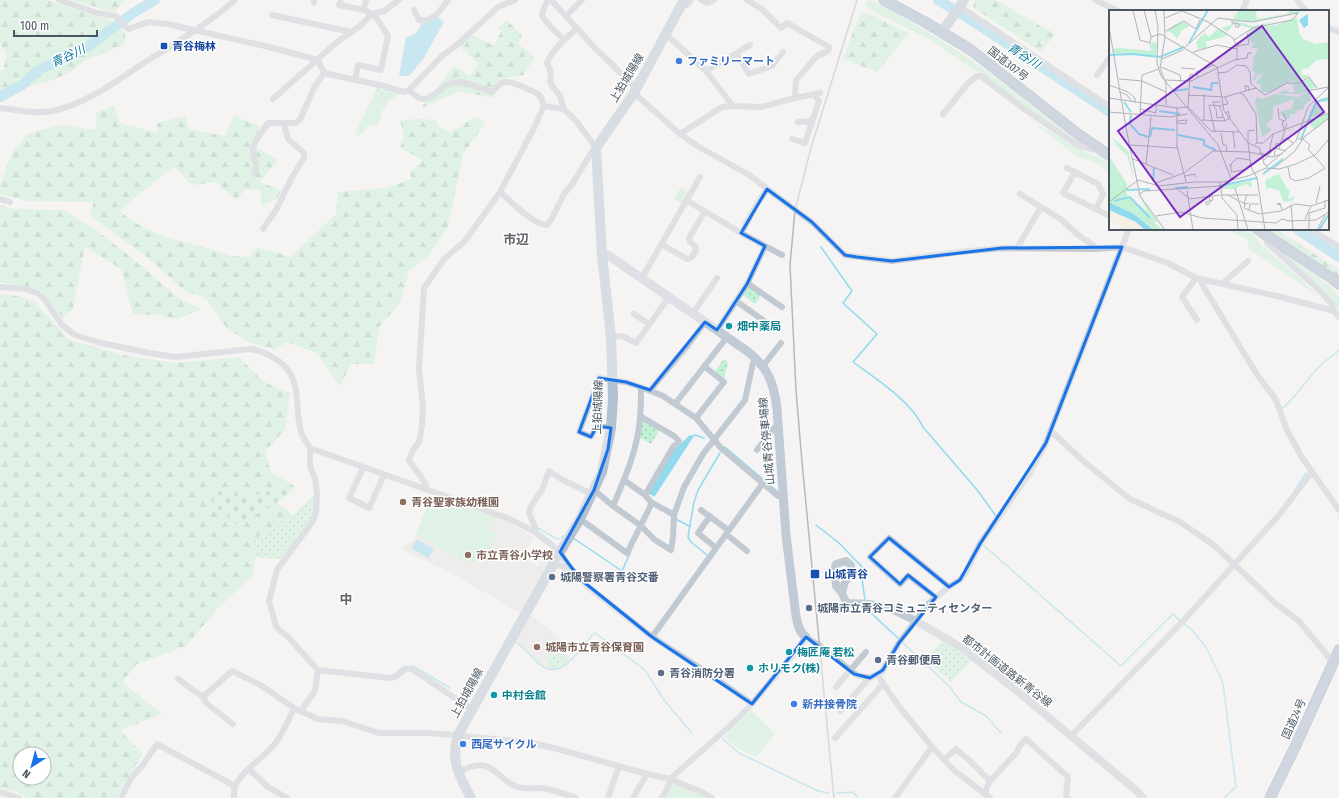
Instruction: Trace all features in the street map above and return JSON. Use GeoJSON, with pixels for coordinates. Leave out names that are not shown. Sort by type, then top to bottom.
{"type":"FeatureCollection","features":[{"type":"Feature","properties":{"kind":"highway","name":"国道307号"},"geometry":{"type":"LineString","coordinates":[[884,0],[971,50],[1106,153]]}},
{"type":"Feature","properties":{"kind":"highway"},"geometry":{"type":"LineString","coordinates":[[1258,230],[1339,284]]}},
{"type":"Feature","properties":{"kind":"highway","name":"国道24号"},"geometry":{"type":"LineString","coordinates":[[1270,798],[1339,650]]}},
{"type":"Feature","properties":{"kind":"main road","name":"上狛城陽線"},"geometry":{"type":"LineString","coordinates":[[471,798],[458,772],[454,760],[454,746],[458,735],[471,709],[580,519],[602,472],[611,428],[613,398],[611,337],[602,255],[596,148],[635,90],[682,3]]}},
{"type":"Feature","properties":{"kind":"main road"},"geometry":{"type":"LineString","coordinates":[[942,32],[960,5]]}},
{"type":"Feature","properties":{"kind":"main road","name":"山城青谷停車場線"},"geometry":{"type":"LineString","coordinates":[[602,255],[608,255],[727,337],[759,362],[771,380],[775,392],[786,535],[796,616],[798,628],[806,637]]}},
{"type":"Feature","properties":{"kind":"street"},"geometry":{"type":"LineString","coordinates":[[59,0],[97,13],[116,16],[129,29],[148,22],[177,26],[318,60]]}},
{"type":"Feature","properties":{"kind":"street"},"geometry":{"type":"LineString","coordinates":[[0,108],[40,112],[57,111],[75,104],[127,74],[194,30],[235,0]]}},
{"type":"Feature","properties":{"kind":"street"},"geometry":{"type":"LineString","coordinates":[[341,0],[339,6],[364,10],[373,14],[388,36],[381,70],[358,65],[355,80]]}},
{"type":"Feature","properties":{"kind":"street"},"geometry":{"type":"LineString","coordinates":[[364,10],[366,0]]}},
{"type":"Feature","properties":{"kind":"street"},"geometry":{"type":"LineString","coordinates":[[273,99],[373,14],[384,11],[399,0]]}},
{"type":"Feature","properties":{"kind":"street"},"geometry":{"type":"LineString","coordinates":[[414,10],[419,20],[426,21],[433,18],[448,0]]}},
{"type":"Feature","properties":{"kind":"street"},"geometry":{"type":"LineString","coordinates":[[324,73],[404,92],[409,90],[442,56],[457,45],[498,7],[514,0]]}},
{"type":"Feature","properties":{"kind":"street"},"geometry":{"type":"LineString","coordinates":[[548,0],[542,16],[564,40]]}},
{"type":"Feature","properties":{"kind":"street"},"geometry":{"type":"LineString","coordinates":[[551,0],[635,90],[680,134],[699,147],[749,175],[812,222],[844,255],[892,261],[959,252],[1017,248],[1095,249],[1122,247],[1168,263],[1199,279],[1223,283],[1334,311]]}},
{"type":"Feature","properties":{"kind":"street"},"geometry":{"type":"LineString","coordinates":[[566,16],[582,0]]}},
{"type":"Feature","properties":{"kind":"street"},"geometry":{"type":"LineString","coordinates":[[682,3],[687,4],[691,0]]}},
{"type":"Feature","properties":{"kind":"street"},"geometry":{"type":"LineString","coordinates":[[701,0],[707,3],[714,0]]}},
{"type":"Feature","properties":{"kind":"street"},"geometry":{"type":"LineString","coordinates":[[747,0],[763,10],[781,28],[787,23],[829,47],[828,51],[817,56],[796,80],[795,98]]}},
{"type":"Feature","properties":{"kind":"street"},"geometry":{"type":"LineString","coordinates":[[1095,0],[1116,10]]}},
{"type":"Feature","properties":{"kind":"street"},"geometry":{"type":"LineString","coordinates":[[1242,10],[1247,0]]}},
{"type":"Feature","properties":{"kind":"street"},"geometry":{"type":"LineString","coordinates":[[1297,0],[1305,10]]}},
{"type":"Feature","properties":{"kind":"street"},"geometry":{"type":"LineString","coordinates":[[960,5],[1036,58],[1054,68],[1109,107]]}},
{"type":"Feature","properties":{"kind":"street"},"geometry":{"type":"LineString","coordinates":[[272,15],[351,32]]}},
{"type":"Feature","properties":{"kind":"street"},"geometry":{"type":"LineString","coordinates":[[500,192],[534,221],[542,225],[546,225],[552,218],[564,194],[591,153],[596,148],[577,122],[564,109],[560,96],[550,81],[551,72],[547,63],[550,56],[577,28]]}},
{"type":"Feature","properties":{"kind":"street"},"geometry":{"type":"LineString","coordinates":[[1329,28],[1339,32]]}},
{"type":"Feature","properties":{"kind":"street"},"geometry":{"type":"LineString","coordinates":[[666,35],[706,71],[733,106]]}},
{"type":"Feature","properties":{"kind":"street"},"geometry":{"type":"LineString","coordinates":[[706,71],[750,45]]}},
{"type":"Feature","properties":{"kind":"street"},"geometry":{"type":"LineString","coordinates":[[737,54],[749,74],[772,66],[783,52]]}},
{"type":"Feature","properties":{"kind":"street"},"geometry":{"type":"LineString","coordinates":[[1097,75],[1109,58]]}},
{"type":"Feature","properties":{"kind":"street"},"geometry":{"type":"LineString","coordinates":[[318,60],[324,73]]}},
{"type":"Feature","properties":{"kind":"street"},"geometry":{"type":"LineString","coordinates":[[254,174],[257,165],[252,151],[254,145],[268,123],[284,124],[294,123],[300,120],[314,88],[324,73]]}},
{"type":"Feature","properties":{"kind":"street"},"geometry":{"type":"LineString","coordinates":[[943,114],[969,82],[978,76],[981,76],[1024,109],[1079,146],[1106,153]]}},
{"type":"Feature","properties":{"kind":"street"},"geometry":{"type":"LineString","coordinates":[[409,90],[420,98],[427,98],[443,87],[452,83],[464,82],[475,84],[492,92],[500,84],[505,82],[513,83],[538,94],[544,106],[500,192],[465,241],[444,259],[424,288],[420,369],[423,407],[422,426],[419,442],[413,450],[409,460],[426,484],[427,489]]}},
{"type":"Feature","properties":{"kind":"street"},"geometry":{"type":"LineString","coordinates":[[680,134],[722,106],[761,107],[817,93],[819,101],[805,143],[792,139]]}},
{"type":"Feature","properties":{"kind":"street"},"geometry":{"type":"LineString","coordinates":[[544,106],[564,109]]}},
{"type":"Feature","properties":{"kind":"street"},"geometry":{"type":"LineString","coordinates":[[798,122],[812,121]]}},
{"type":"Feature","properties":{"kind":"street"},"geometry":{"type":"LineString","coordinates":[[263,229],[276,210],[292,177],[304,158],[304,153],[288,139],[284,124]]}},
{"type":"Feature","properties":{"kind":"street"},"geometry":{"type":"LineString","coordinates":[[1067,168],[1098,184],[1103,194],[1096,209]]}},
{"type":"Feature","properties":{"kind":"street"},"geometry":{"type":"LineString","coordinates":[[1075,172],[1063,193],[1109,216]]}},
{"type":"Feature","properties":{"kind":"street"},"geometry":{"type":"LineString","coordinates":[[642,278],[700,177]]}},
{"type":"Feature","properties":{"kind":"street"},"geometry":{"type":"LineString","coordinates":[[741,233],[767,189]]}},
{"type":"Feature","properties":{"kind":"street"},"geometry":{"type":"LineString","coordinates":[[1020,194],[1062,220],[1078,235],[1093,245],[1095,249]]}},
{"type":"Feature","properties":{"kind":"street"},"geometry":{"type":"LineString","coordinates":[[0,199],[10,202]]}},
{"type":"Feature","properties":{"kind":"street"},"geometry":{"type":"LineString","coordinates":[[686,200],[704,212],[782,255]]}},
{"type":"Feature","properties":{"kind":"street"},"geometry":{"type":"LineString","coordinates":[[1017,248],[1041,207]]}},
{"type":"Feature","properties":{"kind":"street"},"geometry":{"type":"LineString","coordinates":[[661,244],[687,259],[692,257],[696,250],[689,238],[704,212]]}},
{"type":"Feature","properties":{"kind":"street"},"geometry":{"type":"LineString","coordinates":[[662,798],[668,787],[670,779],[732,724],[752,704],[798,649],[806,637],[820,646],[858,676],[867,678],[878,675],[883,670],[901,640],[936,597],[960,580],[966,572],[980,544],[1029,474],[1052,431],[1078,358],[1129,230]]}},
{"type":"Feature","properties":{"kind":"street"},"geometry":{"type":"LineString","coordinates":[[1312,230],[1339,248]]}},
{"type":"Feature","properties":{"kind":"street"},"geometry":{"type":"LineString","coordinates":[[1266,235],[1267,243],[1317,288],[1331,304],[1339,317]]}},
{"type":"Feature","properties":{"kind":"street"},"geometry":{"type":"LineString","coordinates":[[717,330],[747,283],[765,246]]}},
{"type":"Feature","properties":{"kind":"street"},"geometry":{"type":"LineString","coordinates":[[1223,283],[1248,261]]}},
{"type":"Feature","properties":{"kind":"street"},"geometry":{"type":"LineString","coordinates":[[693,313],[716,278]]}},
{"type":"Feature","properties":{"kind":"street"},"geometry":{"type":"LineString","coordinates":[[1197,320],[1182,297],[1199,279]]}},
{"type":"Feature","properties":{"kind":"street"},"geometry":{"type":"LineString","coordinates":[[1199,279],[1256,373],[1276,400],[1293,443],[1339,510]]}},
{"type":"Feature","properties":{"kind":"street"},"geometry":{"type":"LineString","coordinates":[[747,283],[782,307]]}},
{"type":"Feature","properties":{"kind":"street"},"geometry":{"type":"LineString","coordinates":[[0,287],[26,289],[39,294],[46,301],[62,325],[75,335],[97,342],[176,357],[257,349],[282,363],[293,377],[296,384],[301,432],[310,448],[310,466],[317,494],[314,521],[277,570],[269,601],[276,626],[318,670],[390,678],[395,677],[406,668],[412,669],[471,709]]}},
{"type":"Feature","properties":{"kind":"street"},"geometry":{"type":"LineString","coordinates":[[611,337],[622,336],[636,343],[669,297]]}},
{"type":"Feature","properties":{"kind":"street"},"geometry":{"type":"LineString","coordinates":[[736,301],[767,323]]}},
{"type":"Feature","properties":{"kind":"street"},"geometry":{"type":"LineString","coordinates":[[634,314],[649,324]]}},
{"type":"Feature","properties":{"kind":"street"},"geometry":{"type":"LineString","coordinates":[[650,390],[688,345],[705,322]]}},
{"type":"Feature","properties":{"kind":"street"},"geometry":{"type":"LineString","coordinates":[[675,404],[727,337]]}},
{"type":"Feature","properties":{"kind":"street"},"geometry":{"type":"LineString","coordinates":[[671,550],[674,515],[684,487],[703,454],[745,400],[753,363],[766,362],[780,343]]}},
{"type":"Feature","properties":{"kind":"street"},"geometry":{"type":"LineString","coordinates":[[696,418],[724,382],[704,366]]}},
{"type":"Feature","properties":{"kind":"street"},"geometry":{"type":"LineString","coordinates":[[611,428],[597,426],[591,437],[579,432],[600,378],[641,386],[663,396],[696,418],[721,448],[778,496],[784,497]]}},
{"type":"Feature","properties":{"kind":"street"},"geometry":{"type":"LineString","coordinates":[[613,506],[634,450],[640,416],[641,386]]}},
{"type":"Feature","properties":{"kind":"street"},"geometry":{"type":"LineString","coordinates":[[640,416],[674,436],[678,441],[645,495]]}},
{"type":"Feature","properties":{"kind":"street"},"geometry":{"type":"LineString","coordinates":[[757,450],[774,428],[778,426]]}},
{"type":"Feature","properties":{"kind":"street"},"geometry":{"type":"LineString","coordinates":[[1052,431],[1082,460],[1130,499],[1180,522],[1202,537],[1235,564],[1276,604],[1298,620],[1334,662]]}},
{"type":"Feature","properties":{"kind":"street"},"geometry":{"type":"LineString","coordinates":[[310,448],[507,518],[535,532],[560,552],[580,579]]}},
{"type":"Feature","properties":{"kind":"street"},"geometry":{"type":"LineString","coordinates":[[363,468],[350,498],[369,508],[384,475]]}},
{"type":"Feature","properties":{"kind":"street"},"geometry":{"type":"LineString","coordinates":[[535,532],[529,513],[542,490],[549,472],[563,480],[593,492],[640,525],[655,540],[678,555]]}},
{"type":"Feature","properties":{"kind":"street"},"geometry":{"type":"LineString","coordinates":[[1071,736],[1184,620],[1279,515],[1312,472]]}},
{"type":"Feature","properties":{"kind":"street"},"geometry":{"type":"LineString","coordinates":[[624,480],[645,495],[651,502],[674,515]]}},
{"type":"Feature","properties":{"kind":"street"},"geometry":{"type":"LineString","coordinates":[[652,637],[763,483]]}},
{"type":"Feature","properties":{"kind":"street"},"geometry":{"type":"LineString","coordinates":[[580,519],[627,553],[650,507],[651,502]]}},
{"type":"Feature","properties":{"kind":"street"},"geometry":{"type":"LineString","coordinates":[[701,510],[710,516],[747,551]]}},
{"type":"Feature","properties":{"kind":"street"},"geometry":{"type":"LineString","coordinates":[[710,516],[698,533],[716,548]]}},
{"type":"Feature","properties":{"kind":"street"},"geometry":{"type":"LineString","coordinates":[[936,597],[908,575],[900,584],[870,557],[889,538],[949,587]]}},
{"type":"Feature","properties":{"kind":"street"},"geometry":{"type":"LineString","coordinates":[[552,566],[562,566],[652,637],[752,704]]}},
{"type":"Feature","properties":{"kind":"street","name":"都市計画道路新青谷線"},"geometry":{"type":"LineString","coordinates":[[842,593],[844,600],[848,603],[878,606],[897,612],[916,621],[962,648],[1016,690],[1071,736],[1138,796]]}},
{"type":"Feature","properties":{"kind":"street"},"geometry":{"type":"LineString","coordinates":[[836,687],[866,652]]}},
{"type":"Feature","properties":{"kind":"street"},"geometry":{"type":"LineString","coordinates":[[301,711],[315,691],[318,670]]}},
{"type":"Feature","properties":{"kind":"street"},"geometry":{"type":"LineString","coordinates":[[203,697],[232,671],[262,686],[294,708],[318,719],[342,721],[379,733],[430,733],[526,742],[670,779],[704,793],[712,798]]}},
{"type":"Feature","properties":{"kind":"street"},"geometry":{"type":"LineString","coordinates":[[878,675],[901,709],[944,760],[967,781],[987,796],[990,781],[1017,752],[1026,739],[1068,777],[1066,796],[1068,798]]}},
{"type":"Feature","properties":{"kind":"street"},"geometry":{"type":"LineString","coordinates":[[840,711],[866,682],[867,678]]}},
{"type":"Feature","properties":{"kind":"street"},"geometry":{"type":"LineString","coordinates":[[178,679],[203,697],[206,703],[233,724]]}},
{"type":"Feature","properties":{"kind":"street"},"geometry":{"type":"LineString","coordinates":[[836,738],[883,684]]}},
{"type":"Feature","properties":{"kind":"street"},"geometry":{"type":"LineString","coordinates":[[234,798],[235,786],[249,769],[264,756],[277,741],[294,708]]}},
{"type":"Feature","properties":{"kind":"street"},"geometry":{"type":"LineString","coordinates":[[120,798],[131,778],[142,766],[156,744],[235,786]]}},
{"type":"Feature","properties":{"kind":"street"},"geometry":{"type":"LineString","coordinates":[[895,798],[932,746]]}},
{"type":"Feature","properties":{"kind":"street"},"geometry":{"type":"LineString","coordinates":[[944,760],[956,749],[990,781]]}},
{"type":"Feature","properties":{"kind":"street"},"geometry":{"type":"LineString","coordinates":[[458,772],[476,765],[484,766],[496,771],[514,786],[522,788],[541,788],[576,798]]}},
{"type":"Feature","properties":{"kind":"street"},"geometry":{"type":"LineString","coordinates":[[608,798],[619,766]]}},
{"type":"Feature","properties":{"kind":"street"},"geometry":{"type":"LineString","coordinates":[[249,769],[268,787],[287,798]]}},
{"type":"Feature","properties":{"kind":"street"},"geometry":{"type":"LineString","coordinates":[[633,798],[647,774]]}},
{"type":"Feature","properties":{"kind":"street"},"geometry":{"type":"LineString","coordinates":[[0,792],[19,798]]}},
{"type":"Feature","properties":{"kind":"highlighted area"},"geometry":{"type":"Polygon","coordinates":[[[767,189],[812,222],[845,255],[857,257],[892,261],[1002,248],[1122,247],[1046,443],[980,544],[960,580],[949,587],[889,538],[870,557],[900,584],[908,575],[936,597],[899,643],[883,670],[870,678],[854,674],[806,637],[752,704],[652,637],[580,579],[560,552],[594,490],[608,449],[611,428],[597,426],[591,437],[579,432],[599,378],[626,382],[650,390],[705,322],[717,330],[747,284],[765,246],[741,233],[767,189]]]}},
{"type":"Feature","properties":{"kind":"shaded area","name":"市立青谷小学校"},"geometry":{"type":"Polygon","coordinates":[[[432,496],[502,519],[534,537],[522,557],[538,567],[545,555],[552,559],[521,613],[446,570],[410,554],[401,548],[413,540],[432,496]]]}},
{"type":"Feature","properties":{"kind":"shaded area"},"geometry":{"type":"Polygon","coordinates":[[[529,614],[561,639],[556,647],[570,658],[560,667],[553,669],[544,667],[515,638],[529,614]]]}},
{"type":"Feature","properties":{"kind":"green space"},"geometry":{"type":"Polygon","coordinates":[[[0,0],[48,0],[114,21],[125,32],[125,44],[84,61],[69,73],[47,82],[0,93],[0,72],[4,67],[7,54],[0,44],[0,0]]]}},
{"type":"Feature","properties":{"kind":"green space"},"geometry":{"type":"Polygon","coordinates":[[[71,0],[126,0],[114,12],[71,0]]]}},
{"type":"Feature","properties":{"kind":"green space"},"geometry":{"type":"Polygon","coordinates":[[[868,0],[889,8],[953,48],[997,79],[1081,144],[1023,105],[979,71],[977,72],[930,40],[869,9],[865,4],[868,0]]]}},
{"type":"Feature","properties":{"kind":"green space"},"geometry":{"type":"Polygon","coordinates":[[[976,0],[995,0],[1055,34],[1041,52],[973,7],[976,0]]]}},
{"type":"Feature","properties":{"kind":"green space"},"geometry":{"type":"Polygon","coordinates":[[[861,11],[909,33],[877,72],[843,59],[861,11]]]}},
{"type":"Feature","properties":{"kind":"green space"},"geometry":{"type":"Polygon","coordinates":[[[507,20],[522,36],[518,44],[535,57],[523,75],[501,79],[493,98],[459,91],[422,108],[428,95],[436,89],[454,66],[470,76],[478,64],[460,45],[471,34],[494,46],[502,30],[498,28],[507,20]]]}},
{"type":"Feature","properties":{"kind":"green space"},"geometry":{"type":"Polygon","coordinates":[[[377,87],[399,93],[388,102],[373,97],[377,87]]]}},
{"type":"Feature","properties":{"kind":"green space"},"geometry":{"type":"Polygon","coordinates":[[[373,97],[388,102],[382,111],[378,125],[368,127],[359,136],[355,134],[373,97]]]}},
{"type":"Feature","properties":{"kind":"green space"},"geometry":{"type":"Polygon","coordinates":[[[114,106],[120,123],[157,133],[157,123],[185,116],[189,129],[225,136],[234,116],[260,126],[255,147],[278,160],[259,182],[281,190],[278,198],[261,206],[261,190],[245,189],[236,200],[216,182],[192,185],[174,166],[119,211],[139,225],[164,237],[231,256],[249,257],[257,247],[291,257],[336,214],[338,192],[385,188],[412,179],[410,172],[423,160],[400,148],[404,134],[400,120],[435,120],[441,128],[450,133],[474,117],[486,122],[463,154],[448,227],[428,256],[409,271],[400,303],[379,327],[374,364],[351,364],[340,386],[316,353],[287,342],[274,350],[249,342],[227,328],[205,298],[185,291],[146,256],[90,216],[94,202],[27,201],[0,194],[0,185],[11,155],[27,134],[60,125],[96,130],[96,113],[114,106]]]}},
{"type":"Feature","properties":{"kind":"green space"},"geometry":{"type":"Polygon","coordinates":[[[1028,118],[1080,150],[1109,162],[1109,171],[1092,161],[1078,157],[1028,118]]]}},
{"type":"Feature","properties":{"kind":"green space"},"geometry":{"type":"Polygon","coordinates":[[[681,187],[688,192],[681,204],[674,199],[681,187]]]}},
{"type":"Feature","properties":{"kind":"green space"},"geometry":{"type":"Polygon","coordinates":[[[0,205],[13,209],[63,210],[93,228],[126,253],[181,300],[201,309],[177,319],[159,315],[133,314],[122,270],[85,246],[73,309],[63,318],[41,290],[0,282],[0,205]]]}},
{"type":"Feature","properties":{"kind":"green space"},"geometry":{"type":"Polygon","coordinates":[[[1227,230],[1245,230],[1253,234],[1259,243],[1292,271],[1320,298],[1249,249],[1248,240],[1227,230]]]}},
{"type":"Feature","properties":{"kind":"green space"},"geometry":{"type":"Polygon","coordinates":[[[1267,230],[1278,230],[1339,270],[1339,281],[1267,230]]]}},
{"type":"Feature","properties":{"kind":"green space"},"geometry":{"type":"Polygon","coordinates":[[[1276,247],[1331,287],[1339,297],[1339,310],[1320,287],[1276,247]]]}},
{"type":"Feature","properties":{"kind":"green space"},"geometry":{"type":"Polygon","coordinates":[[[748,285],[761,295],[755,304],[742,294],[748,285]]]}},
{"type":"Feature","properties":{"kind":"green space"},"geometry":{"type":"Polygon","coordinates":[[[0,294],[17,296],[34,301],[69,340],[123,355],[175,363],[239,357],[264,382],[290,393],[285,429],[265,452],[271,473],[288,482],[265,493],[246,498],[236,497],[222,492],[208,494],[236,523],[277,502],[293,515],[253,540],[255,557],[253,575],[217,609],[186,646],[137,664],[122,682],[162,714],[120,730],[143,754],[123,785],[117,798],[27,798],[17,792],[0,788],[0,294]]]}},
{"type":"Feature","properties":{"kind":"green space"},"geometry":{"type":"Polygon","coordinates":[[[724,359],[728,362],[724,378],[715,371],[724,359]]]}},
{"type":"Feature","properties":{"kind":"green space"},"geometry":{"type":"Polygon","coordinates":[[[642,418],[660,429],[651,444],[638,437],[642,418]]]}},
{"type":"Feature","properties":{"kind":"green space"},"geometry":{"type":"Polygon","coordinates":[[[288,482],[295,487],[282,499],[236,524],[214,505],[208,494],[220,491],[242,498],[265,493],[288,482]]]}},
{"type":"Feature","properties":{"kind":"green space"},"geometry":{"type":"Polygon","coordinates":[[[315,494],[314,512],[311,522],[283,559],[255,557],[253,540],[293,515],[315,494]]]}},
{"type":"Feature","properties":{"kind":"green space"},"geometry":{"type":"Polygon","coordinates":[[[432,496],[496,517],[488,528],[497,534],[482,559],[467,563],[416,534],[432,496]]]}},
{"type":"Feature","properties":{"kind":"green space"},"geometry":{"type":"Polygon","coordinates":[[[544,638],[570,658],[560,666],[548,668],[544,638]]]}},
{"type":"Feature","properties":{"kind":"green space"},"geometry":{"type":"Polygon","coordinates":[[[942,641],[972,660],[951,682],[926,659],[942,641]]]}},
{"type":"Feature","properties":{"kind":"green space"},"geometry":{"type":"Polygon","coordinates":[[[751,710],[775,734],[756,757],[738,748],[724,737],[751,710]]]}},
{"type":"Feature","properties":{"kind":"green space"},"geometry":{"type":"Polygon","coordinates":[[[671,783],[707,797],[708,798],[663,798],[671,783]]]}},
{"type":"Feature","properties":{"kind":"water"},"geometry":{"type":"Polygon","coordinates":[[[437,17],[444,22],[424,58],[409,76],[399,76],[406,37],[416,33],[421,24],[437,17]]]}},
{"type":"Feature","properties":{"kind":"water"},"geometry":{"type":"Polygon","coordinates":[[[690,435],[693,436],[654,496],[649,494],[648,492],[674,450],[690,435]]]}},
{"type":"Feature","properties":{"kind":"water"},"geometry":{"type":"Polygon","coordinates":[[[417,539],[434,549],[428,558],[411,548],[417,539]]]}},
{"type":"Feature","properties":{"kind":"waterway","name":"青谷川"},"geometry":{"type":"LineString","coordinates":[[0,97],[22,85],[37,71],[86,48],[133,13],[155,0]]}},
{"type":"Feature","properties":{"kind":"waterway","name":"青谷川"},"geometry":{"type":"LineString","coordinates":[[938,0],[968,18],[1109,111]]}},
{"type":"Feature","properties":{"kind":"waterway","name":"青谷川"},"geometry":{"type":"LineString","coordinates":[[1298,230],[1339,257]]}},
{"type":"Feature","properties":{"kind":"waterway"},"geometry":{"type":"LineString","coordinates":[[821,247],[852,291],[843,303],[877,334],[853,362],[902,399],[923,427],[978,491],[996,516]]}},
{"type":"Feature","properties":{"kind":"waterway"},"geometry":{"type":"LineString","coordinates":[[1281,409],[1291,400],[1320,366],[1339,350]]}},
{"type":"Feature","properties":{"kind":"waterway"},"geometry":{"type":"LineString","coordinates":[[654,496],[693,436],[695,435],[704,438]]}},
{"type":"Feature","properties":{"kind":"waterway"},"geometry":{"type":"LineString","coordinates":[[725,447],[778,492]]}},
{"type":"Feature","properties":{"kind":"waterway"},"geometry":{"type":"LineString","coordinates":[[707,555],[691,542],[688,537],[694,502],[698,490],[720,453]]}},
{"type":"Feature","properties":{"kind":"waterway"},"geometry":{"type":"LineString","coordinates":[[1295,490],[1306,473]]}},
{"type":"Feature","properties":{"kind":"waterway"},"geometry":{"type":"LineString","coordinates":[[676,519],[689,526]]}},
{"type":"Feature","properties":{"kind":"waterway"},"geometry":{"type":"LineString","coordinates":[[816,525],[839,543],[863,568],[862,579],[865,600]]}},
{"type":"Feature","properties":{"kind":"waterway"},"geometry":{"type":"LineString","coordinates":[[538,528],[557,539],[563,536]]}},
{"type":"Feature","properties":{"kind":"waterway"},"geometry":{"type":"LineString","coordinates":[[573,538],[622,571],[631,551]]}},
{"type":"Feature","properties":{"kind":"waterway"},"geometry":{"type":"LineString","coordinates":[[982,544],[1121,666],[1173,614],[1180,621]]}},
{"type":"Feature","properties":{"kind":"waterway"},"geometry":{"type":"LineString","coordinates":[[870,612],[899,639]]}},
{"type":"Feature","properties":{"kind":"waterway"},"geometry":{"type":"LineString","coordinates":[[1183,623],[1191,629],[1206,647],[1223,683],[1236,787],[1224,798]]}},
{"type":"Feature","properties":{"kind":"waterway"},"geometry":{"type":"LineString","coordinates":[[515,642],[518,643],[537,662],[546,668],[554,670],[569,662],[595,633],[645,670],[664,700],[691,732]]}},
{"type":"Feature","properties":{"kind":"waterway"},"geometry":{"type":"LineString","coordinates":[[902,642],[950,687],[961,702],[986,716],[1001,733]]}},
{"type":"Feature","properties":{"kind":"waterway"},"geometry":{"type":"LineString","coordinates":[[397,672],[403,667],[413,666],[450,688]]}},
{"type":"Feature","properties":{"kind":"waterway"},"geometry":{"type":"LineString","coordinates":[[723,739],[739,753],[818,791],[829,793]]}},
{"type":"Feature","properties":{"kind":"waterway"},"geometry":{"type":"LineString","coordinates":[[837,793],[853,792],[858,798]]}},
{"type":"Feature","properties":{"kind":"railway"},"geometry":{"type":"LineString","coordinates":[[834,798],[796,391],[790,265],[795,210],[811,148],[857,0]]}},
{"type":"Feature","properties":{"kind":"place","name":"青谷梅林"},"geometry":{"type":"Point","coordinates":[164,46]}},
{"type":"Feature","properties":{"kind":"place","name":"ファミリーマート"},"geometry":{"type":"Point","coordinates":[679,61]}},
{"type":"Feature","properties":{"kind":"place","name":"畑中薬局"},"geometry":{"type":"Point","coordinates":[729,326]}},
{"type":"Feature","properties":{"kind":"place","name":"青谷聖家族幼稚園"},"geometry":{"type":"Point","coordinates":[403,502]}},
{"type":"Feature","properties":{"kind":"place","name":"市立青谷小学校"},"geometry":{"type":"Point","coordinates":[468,555]}},
{"type":"Feature","properties":{"kind":"place","name":"山城青谷"},"geometry":{"type":"Point","coordinates":[815,574]}},
{"type":"Feature","properties":{"kind":"place","name":"城陽警察署青谷交番"},"geometry":{"type":"Point","coordinates":[552,577]}},
{"type":"Feature","properties":{"kind":"place","name":"城陽市立青谷コミュニティセンター"},"geometry":{"type":"Point","coordinates":[809,608]}},
{"type":"Feature","properties":{"kind":"place","name":"城陽市立青谷保育園"},"geometry":{"type":"Point","coordinates":[537,647]}},
{"type":"Feature","properties":{"kind":"place","name":"梅匠庵 若松"},"geometry":{"type":"Point","coordinates":[789,652]}},
{"type":"Feature","properties":{"kind":"place","name":"青谷郵便局"},"geometry":{"type":"Point","coordinates":[878,660]}},
{"type":"Feature","properties":{"kind":"place","name":"ホリモク(株)"},"geometry":{"type":"Point","coordinates":[750,668]}},
{"type":"Feature","properties":{"kind":"place","name":"青谷消防分署"},"geometry":{"type":"Point","coordinates":[661,673]}},
{"type":"Feature","properties":{"kind":"place","name":"中村会館"},"geometry":{"type":"Point","coordinates":[494,695]}},
{"type":"Feature","properties":{"kind":"place","name":"新井接骨院"},"geometry":{"type":"Point","coordinates":[794,704]}},
{"type":"Feature","properties":{"kind":"place","name":"西尾サイクル"},"geometry":{"type":"Point","coordinates":[463,744]}},
{"type":"Feature","properties":{"kind":"district","name":"市辺"},"geometry":{"type":"Point","coordinates":[516,239]}},
{"type":"Feature","properties":{"kind":"district","name":"中"},"geometry":{"type":"Point","coordinates":[346,599]}}]}
